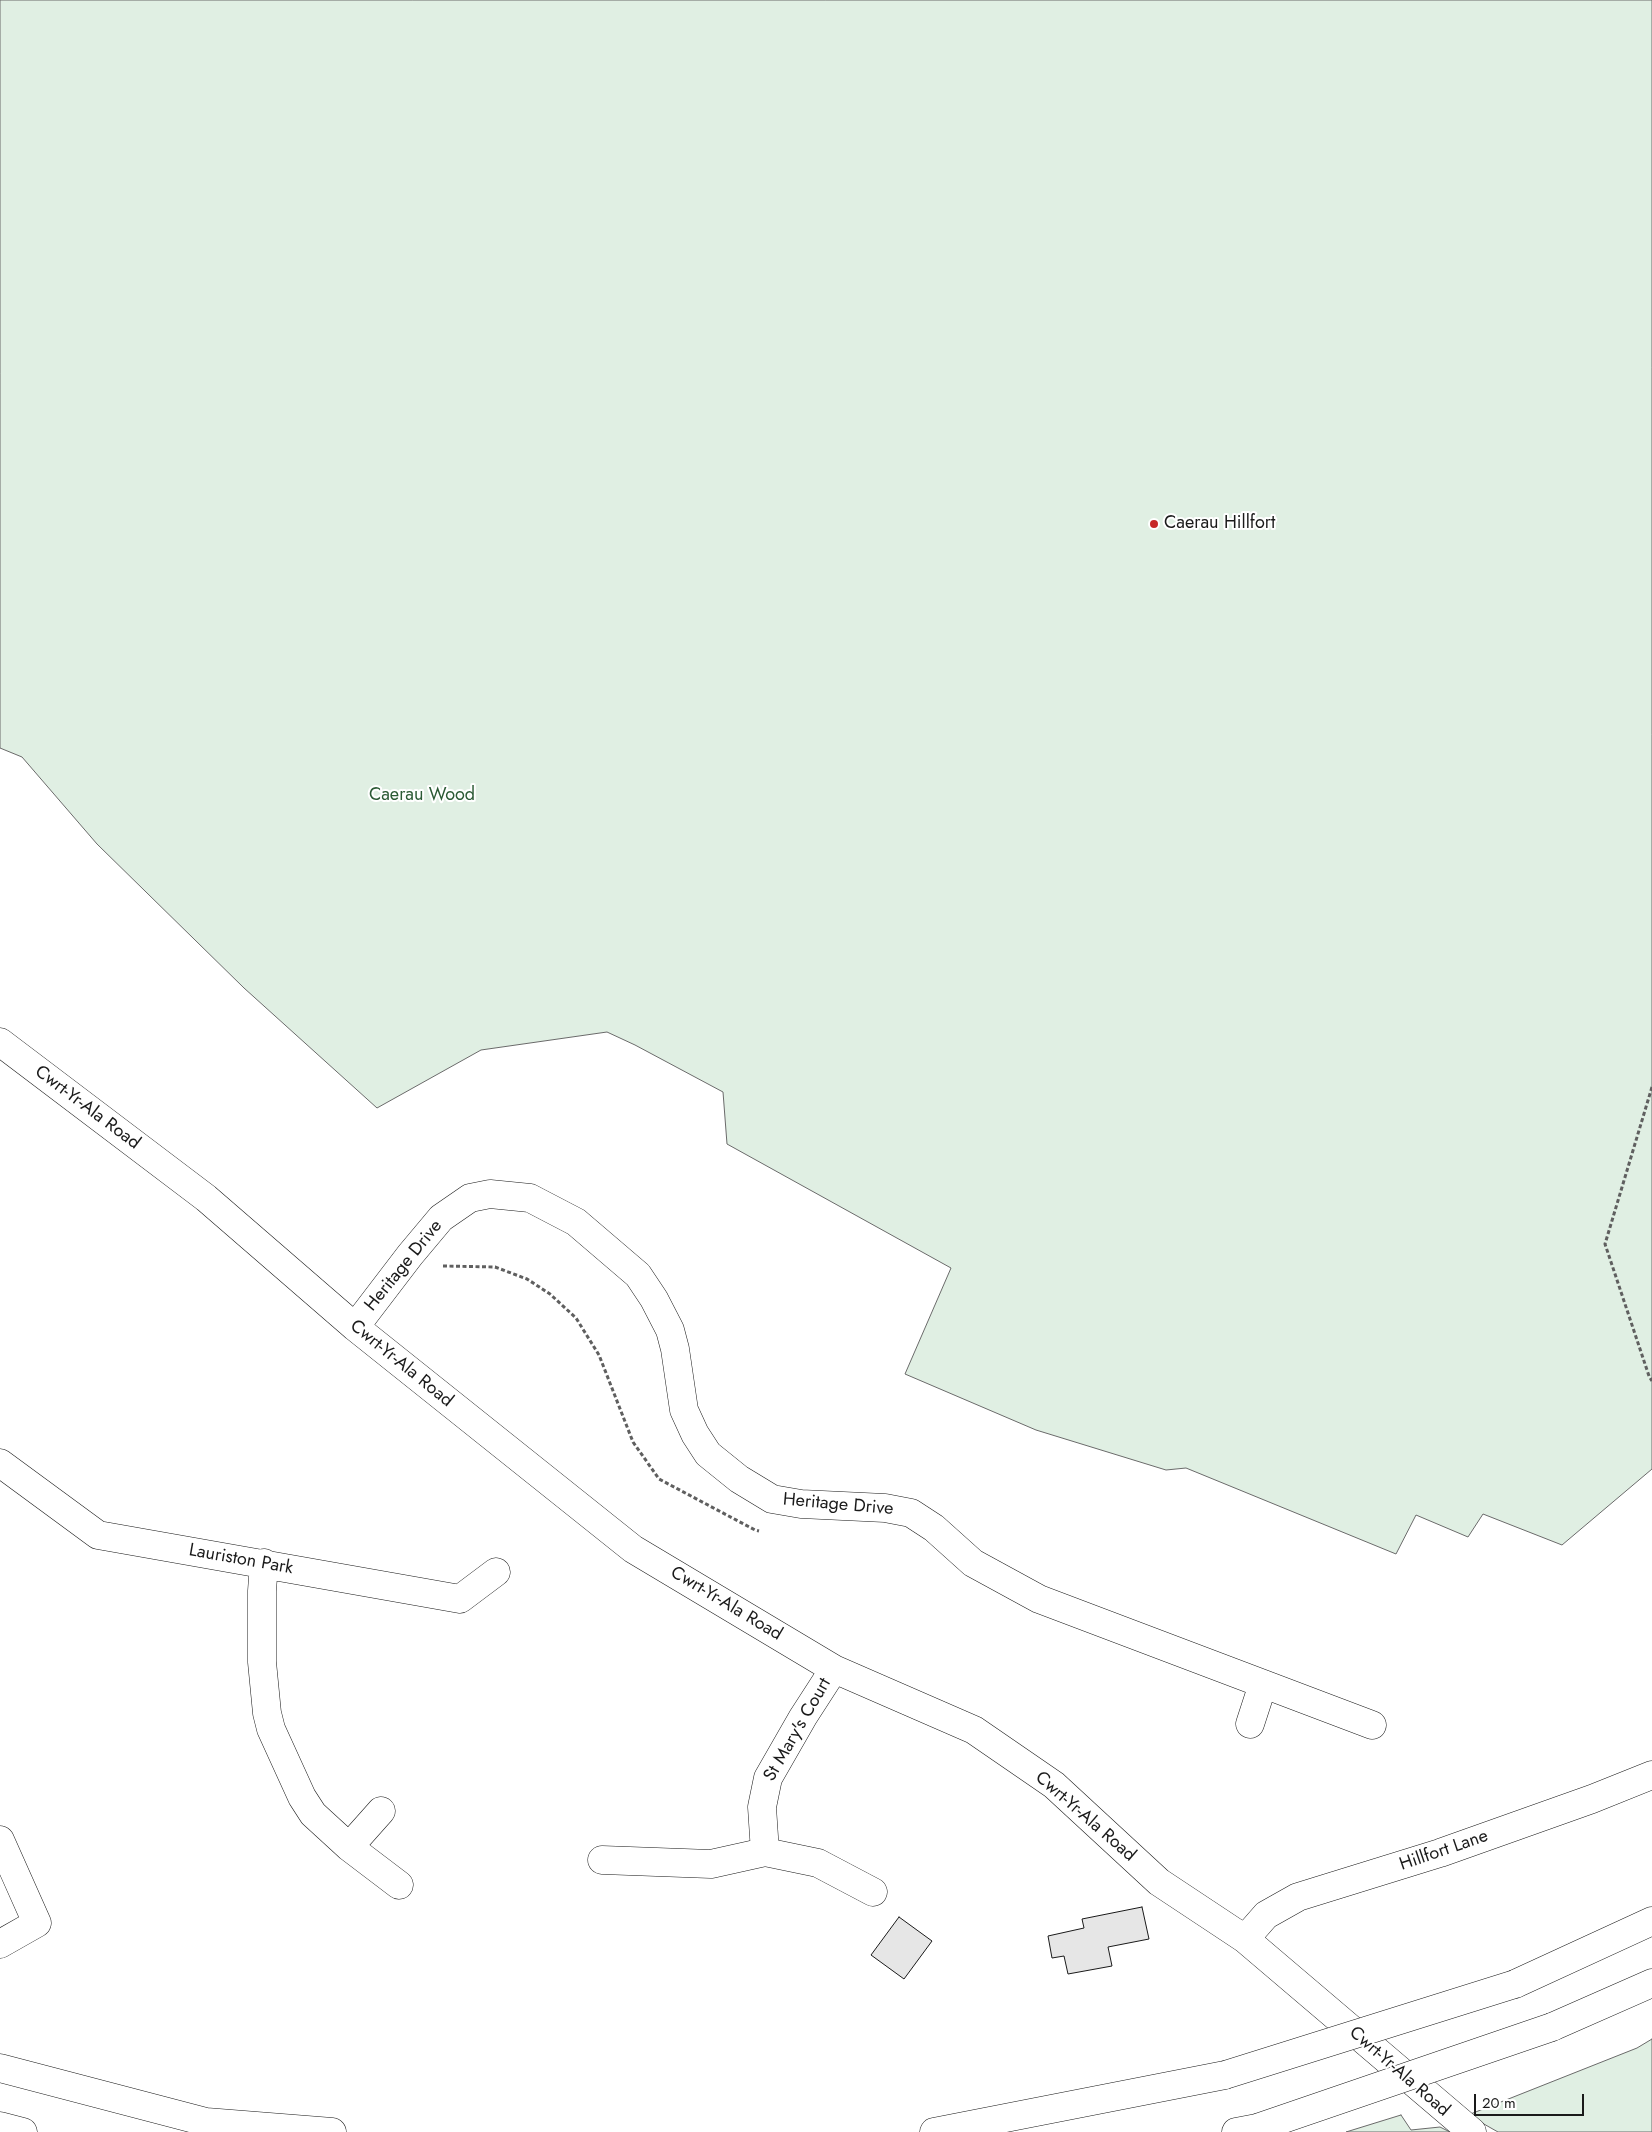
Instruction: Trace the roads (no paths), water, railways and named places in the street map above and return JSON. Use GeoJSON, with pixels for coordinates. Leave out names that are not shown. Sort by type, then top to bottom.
{"type":"FeatureCollection","features":[{"type":"Feature","properties":{"kind":"street","name":"Cwrt-Yr-Ala Road"},"geometry":{"type":"LineString","coordinates":[[0,1042],[206,1198],[355,1328],[633,1549],[834,1669],[974,1730],[1054,1785],[1159,1882],[1245,1939],[1472,2132]]}},
{"type":"Feature","properties":{"kind":"street","name":"Heritage Drive"},"geometry":{"type":"LineString","coordinates":[[355,1328],[410,1255],[441,1218],[470,1198],[490,1194],[530,1198],[576,1222],[638,1275],[654,1299],[670,1330],[684,1410],[695,1434],[708,1454],[739,1479],[772,1499],[800,1504],[886,1508],[911,1513],[934,1528],[973,1563],[1039,1599],[1372,1725]]}},
{"type":"Feature","properties":{"kind":"street","name":"Lauriston Park"},"geometry":{"type":"LineString","coordinates":[[0,1463],[98,1535],[460,1599],[496,1572]]}},
{"type":"Feature","properties":{"kind":"street"},"geometry":{"type":"LineString","coordinates":[[264,1563],[262,1662],[266,1713],[271,1729],[302,1797],[313,1814],[349,1847],[399,1885]]}},
{"type":"Feature","properties":{"kind":"street","name":"St Mary's Court"},"geometry":{"type":"LineString","coordinates":[[765,1852],[762,1807],[768,1778],[834,1669]]}},
{"type":"Feature","properties":{"kind":"street"},"geometry":{"type":"LineString","coordinates":[[1250,1724],[1263,1684]]}},
{"type":"Feature","properties":{"kind":"street","name":"Hillfort Lane"},"geometry":{"type":"LineString","coordinates":[[1245,1939],[1266,1915],[1298,1897],[1440,1853],[1652,1775]]}},
{"type":"Feature","properties":{"kind":"street"},"geometry":{"type":"LineString","coordinates":[[349,1847],[381,1811]]}},
{"type":"Feature","properties":{"kind":"street"},"geometry":{"type":"LineString","coordinates":[[0,1840],[37,1923],[0,1944]]}},
{"type":"Feature","properties":{"kind":"street"},"geometry":{"type":"LineString","coordinates":[[602,1860],[711,1864],[765,1852],[818,1863],[873,1892]]}},
{"type":"Feature","properties":{"kind":"street"},"geometry":{"type":"LineString","coordinates":[[934,2132],[1225,2075],[1515,1984],[1652,1921]]}},
{"type":"Feature","properties":{"kind":"street"},"geometry":{"type":"LineString","coordinates":[[1247,2130],[1552,2027],[1652,1983]]}},
{"type":"Feature","properties":{"kind":"street"},"geometry":{"type":"LineString","coordinates":[[0,2068],[206,2122],[332,2132]]}},
{"type":"Feature","properties":{"kind":"street"},"geometry":{"type":"LineString","coordinates":[[0,2126],[23,2132]]}},
{"type":"Feature","properties":{"kind":"place","name":"Caerau Hillfort"},"geometry":{"type":"Point","coordinates":[1154,524]}},
{"type":"Feature","properties":{"kind":"park label","name":"Caerau Wood"},"geometry":{"type":"Point","coordinates":[422,796]}}]}
